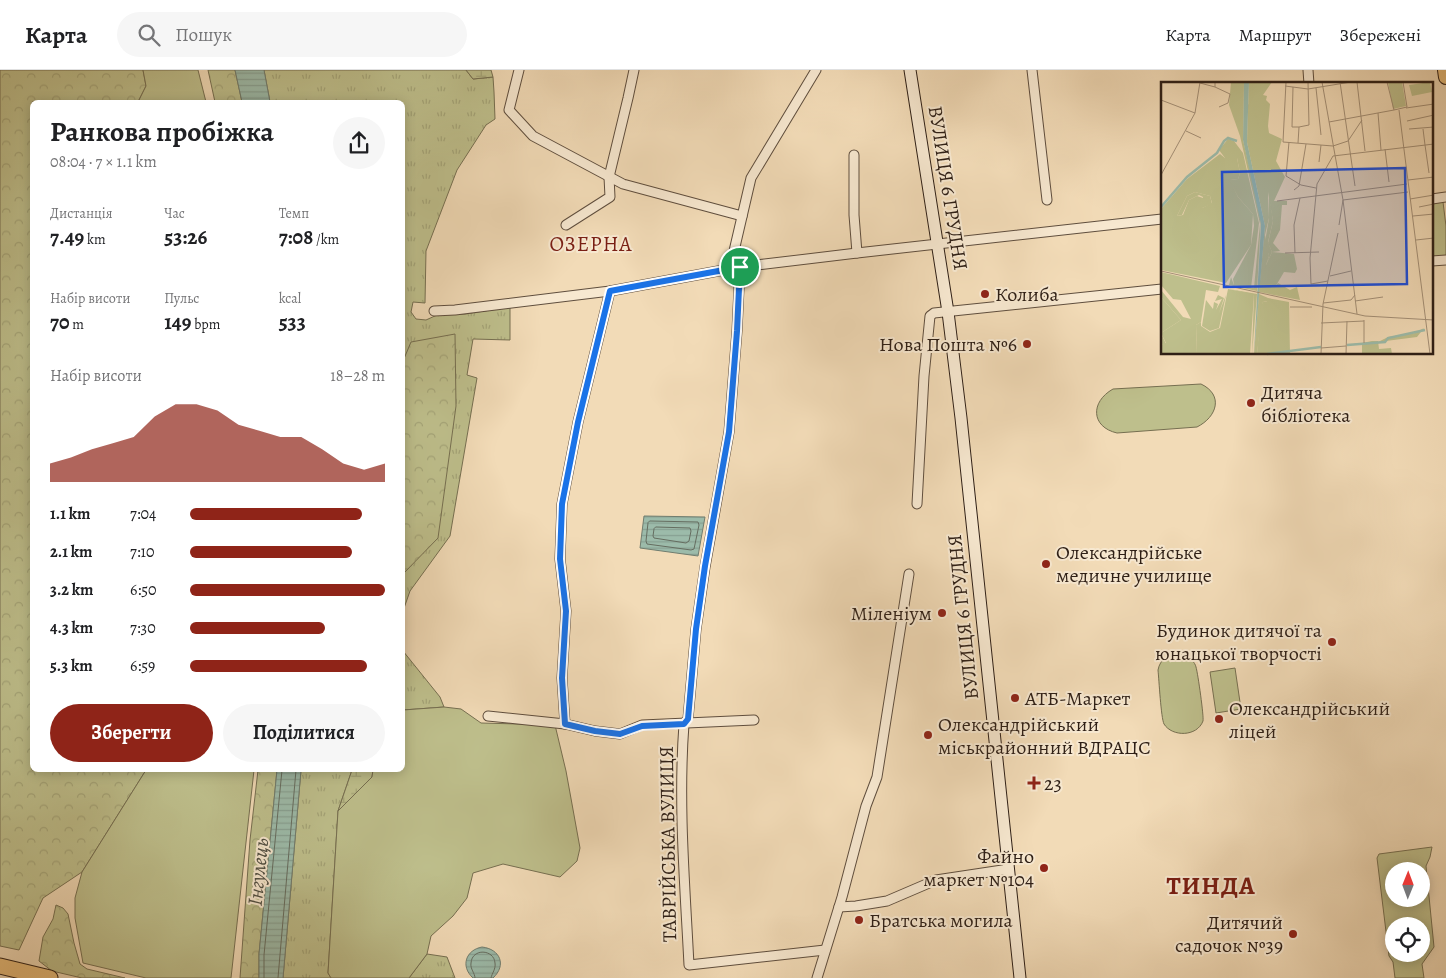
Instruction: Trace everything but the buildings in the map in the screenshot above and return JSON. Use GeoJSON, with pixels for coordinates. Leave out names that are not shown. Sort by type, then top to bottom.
{"type":"FeatureCollection","features":[{"type":"Feature","properties":{"kind":"highway"},"geometry":{"type":"LineString","coordinates":[[0,966],[50,978]]}},
{"type":"Feature","properties":{"kind":"main road"},"geometry":{"type":"LineString","coordinates":[[1445,70],[1446,77]]}},
{"type":"Feature","properties":{"kind":"street"},"geometry":{"type":"LineString","coordinates":[[519,70],[509,110],[533,136],[622,184],[742,216]]}},
{"type":"Feature","properties":{"kind":"street"},"geometry":{"type":"LineString","coordinates":[[566,225],[610,197],[609,177],[634,70]]}},
{"type":"Feature","properties":{"kind":"street","name":"ТАВРІЙСЬКА ВУЛИЦЯ"},"geometry":{"type":"LineString","coordinates":[[816,70],[751,178],[734,251],[740,267],[729,432],[705,566],[696,629],[688,719],[684,724],[681,766],[689,965],[825,950]]}},
{"type":"Feature","properties":{"kind":"street","name":"ВУЛИЦЯ 6 ГРУДНЯ"},"geometry":{"type":"LineString","coordinates":[[910,70],[948,312],[1020,978]]}},
{"type":"Feature","properties":{"kind":"street"},"geometry":{"type":"LineString","coordinates":[[1032,70],[1047,200]]}},
{"type":"Feature","properties":{"kind":"street"},"geometry":{"type":"LineString","coordinates":[[854,155],[854,215],[857,252]]}},
{"type":"Feature","properties":{"kind":"street"},"geometry":{"type":"LineString","coordinates":[[434,311],[610,291],[740,267],[857,252],[1161,220]]}},
{"type":"Feature","properties":{"kind":"street"},"geometry":{"type":"LineString","coordinates":[[917,504],[924,376],[930,316],[934,313],[1161,289]]}},
{"type":"Feature","properties":{"kind":"street"},"geometry":{"type":"LineString","coordinates":[[565,724],[562,678],[566,611],[560,559],[562,504],[578,422],[610,291]]}},
{"type":"Feature","properties":{"kind":"street"},"geometry":{"type":"LineString","coordinates":[[817,978],[839,907],[866,806],[877,778],[909,574]]}},
{"type":"Feature","properties":{"kind":"street"},"geometry":{"type":"LineString","coordinates":[[488,716],[565,724],[595,731],[620,734],[642,726],[754,720]]}},
{"type":"Feature","properties":{"kind":"street"},"geometry":{"type":"LineString","coordinates":[[839,907],[887,901],[936,880],[1009,869]]}},
{"type":"Feature","properties":{"kind":"green space"},"geometry":{"type":"Polygon","coordinates":[[[0,70],[143,70],[146,86],[139,100],[30,100],[30,772],[145,772],[82,872],[43,898],[19,950],[0,946],[0,70]]]}},
{"type":"Feature","properties":{"kind":"green space"},"geometry":{"type":"Polygon","coordinates":[[[143,70],[198,70],[206,100],[139,100],[146,86],[143,70]]]}},
{"type":"Feature","properties":{"kind":"green space"},"geometry":{"type":"Polygon","coordinates":[[[208,70],[235,70],[242,100],[215,100],[208,70]]]}},
{"type":"Feature","properties":{"kind":"green space"},"geometry":{"type":"Polygon","coordinates":[[[264,70],[466,70],[473,79],[493,77],[495,119],[486,125],[457,170],[426,251],[425,303],[413,302],[411,312],[416,319],[426,320],[437,315],[465,314],[510,307],[510,340],[473,339],[467,375],[477,378],[450,536],[410,591],[405,605],[405,100],[270,100],[264,70]]]}},
{"type":"Feature","properties":{"kind":"green space"},"geometry":{"type":"Polygon","coordinates":[[[466,70],[491,70],[493,77],[473,79],[466,70]]]}},
{"type":"Feature","properties":{"kind":"green space"},"geometry":{"type":"Polygon","coordinates":[[[1443,202],[1446,226],[1446,256],[1434,258],[1434,203],[1443,202]]]}},
{"type":"Feature","properties":{"kind":"green space"},"geometry":{"type":"Polygon","coordinates":[[[455,334],[456,406],[438,538],[405,572],[405,356],[411,342],[455,334]]]}},
{"type":"Feature","properties":{"kind":"green space"},"geometry":{"type":"Polygon","coordinates":[[[1201,384],[1213,394],[1215,406],[1209,418],[1197,427],[1117,433],[1108,430],[1098,420],[1097,407],[1106,394],[1113,389],[1201,384]]]}},
{"type":"Feature","properties":{"kind":"green space"},"geometry":{"type":"Polygon","coordinates":[[[405,653],[440,697],[444,707],[405,710],[405,653]]]}},
{"type":"Feature","properties":{"kind":"green space"},"geometry":{"type":"Polygon","coordinates":[[[1179,654],[1187,655],[1194,662],[1203,718],[1203,721],[1196,730],[1184,733],[1173,731],[1164,724],[1158,670],[1165,658],[1179,654]]]}},
{"type":"Feature","properties":{"kind":"green space"},"geometry":{"type":"Polygon","coordinates":[[[1235,668],[1241,709],[1216,713],[1210,672],[1235,668]]]}},
{"type":"Feature","properties":{"kind":"green space"},"geometry":{"type":"Polygon","coordinates":[[[444,707],[461,709],[481,723],[555,725],[566,771],[580,848],[577,861],[560,877],[503,864],[473,873],[467,898],[453,916],[431,936],[427,954],[409,978],[331,978],[328,973],[338,811],[372,777],[373,772],[405,772],[405,710],[444,707]]]}},
{"type":"Feature","properties":{"kind":"green space"},"geometry":{"type":"Polygon","coordinates":[[[145,772],[254,772],[231,978],[146,978],[83,963],[75,918],[75,898],[82,872],[145,772]]]}},
{"type":"Feature","properties":{"kind":"green space"},"geometry":{"type":"Polygon","coordinates":[[[258,772],[277,772],[259,954],[259,978],[240,978],[250,840],[258,772]]]}},
{"type":"Feature","properties":{"kind":"green space"},"geometry":{"type":"Polygon","coordinates":[[[301,772],[351,772],[338,811],[328,973],[331,978],[283,978],[301,772]]]}},
{"type":"Feature","properties":{"kind":"green space"},"geometry":{"type":"Polygon","coordinates":[[[351,772],[373,772],[372,777],[338,811],[351,772]]]}},
{"type":"Feature","properties":{"kind":"green space"},"geometry":{"type":"Polygon","coordinates":[[[1432,847],[1428,862],[1385,862],[1385,908],[1430,906],[1434,947],[1430,953],[1430,917],[1385,917],[1385,923],[1377,858],[1379,854],[1432,847]]]}},
{"type":"Feature","properties":{"kind":"green space"},"geometry":{"type":"Polygon","coordinates":[[[56,905],[63,908],[68,914],[80,964],[87,969],[125,978],[82,978],[52,971],[39,961],[43,937],[53,919],[56,905]]]}},
{"type":"Feature","properties":{"kind":"green space"},"geometry":{"type":"Polygon","coordinates":[[[427,954],[447,957],[455,978],[409,978],[427,954]]]}},
{"type":"Feature","properties":{"kind":"green space"},"geometry":{"type":"Polygon","coordinates":[[[1393,962],[1423,962],[1424,978],[1395,978],[1393,962]]]}},
{"type":"Feature","properties":{"kind":"water"},"geometry":{"type":"Polygon","coordinates":[[[235,70],[264,70],[270,100],[242,100],[235,70]]]}},
{"type":"Feature","properties":{"kind":"water"},"geometry":{"type":"Polygon","coordinates":[[[644,516],[705,517],[698,556],[640,548],[644,516]]]}},
{"type":"Feature","properties":{"kind":"water"},"geometry":{"type":"Polygon","coordinates":[[[277,772],[301,772],[283,978],[259,978],[259,954],[277,772]]]}},
{"type":"Feature","properties":{"kind":"water"},"geometry":{"type":"Polygon","coordinates":[[[482,947],[493,951],[500,958],[500,968],[493,978],[473,978],[467,969],[466,964],[469,955],[472,951],[482,947]]]}},
{"type":"Feature","properties":{"kind":"place","name":"Колиба"},"geometry":{"type":"Point","coordinates":[985,294]}},
{"type":"Feature","properties":{"kind":"place","name":"Нова Пошта №6"},"geometry":{"type":"Point","coordinates":[1027,344]}},
{"type":"Feature","properties":{"kind":"place","name":"Дитяча бібліотека"},"geometry":{"type":"Point","coordinates":[1251,403]}},
{"type":"Feature","properties":{"kind":"place","name":"Олександрійське медичне училище"},"geometry":{"type":"Point","coordinates":[1046,564]}},
{"type":"Feature","properties":{"kind":"place","name":"Міленіум"},"geometry":{"type":"Point","coordinates":[942,613]}},
{"type":"Feature","properties":{"kind":"place","name":"Будинок дитячої та юнацької творчості"},"geometry":{"type":"Point","coordinates":[1332,642]}},
{"type":"Feature","properties":{"kind":"place","name":"АТБ-Маркет"},"geometry":{"type":"Point","coordinates":[1015,698]}},
{"type":"Feature","properties":{"kind":"place","name":"Олександрійський ліцей"},"geometry":{"type":"Point","coordinates":[1219,719]}},
{"type":"Feature","properties":{"kind":"place","name":"Олександрійський міськрайонний ВДРАЦС"},"geometry":{"type":"Point","coordinates":[928,735]}},
{"type":"Feature","properties":{"kind":"place","name":"23"},"geometry":{"type":"Point","coordinates":[1034,783]}},
{"type":"Feature","properties":{"kind":"place","name":"Файно маркет №104"},"geometry":{"type":"Point","coordinates":[1044,868]}},
{"type":"Feature","properties":{"kind":"place","name":"Братська могила"},"geometry":{"type":"Point","coordinates":[859,920]}},
{"type":"Feature","properties":{"kind":"place","name":"Дитячий садочок №39"},"geometry":{"type":"Point","coordinates":[1293,934]}},
{"type":"Feature","properties":{"kind":"district","name":"ОЗЕРНА"},"geometry":{"type":"Point","coordinates":[591,244]}},
{"type":"Feature","properties":{"kind":"district","name":"ТИНДА"},"geometry":{"type":"Point","coordinates":[1211,886]}},
{"type":"Feature","properties":{"kind":"route"},"geometry":{"type":"LineString","coordinates":[[740,267],[729,432],[718,502],[705,566],[696,629],[688,719],[684,724],[642,726],[620,734],[595,731],[565,724],[562,678],[566,611],[560,559],[562,504],[570,457],[610,291],[740,267]]}},
{"type":"Feature","properties":{"kind":"water label","name":"Інгулець"},"geometry":{"type":"Point","coordinates":[258,872]}}]}
